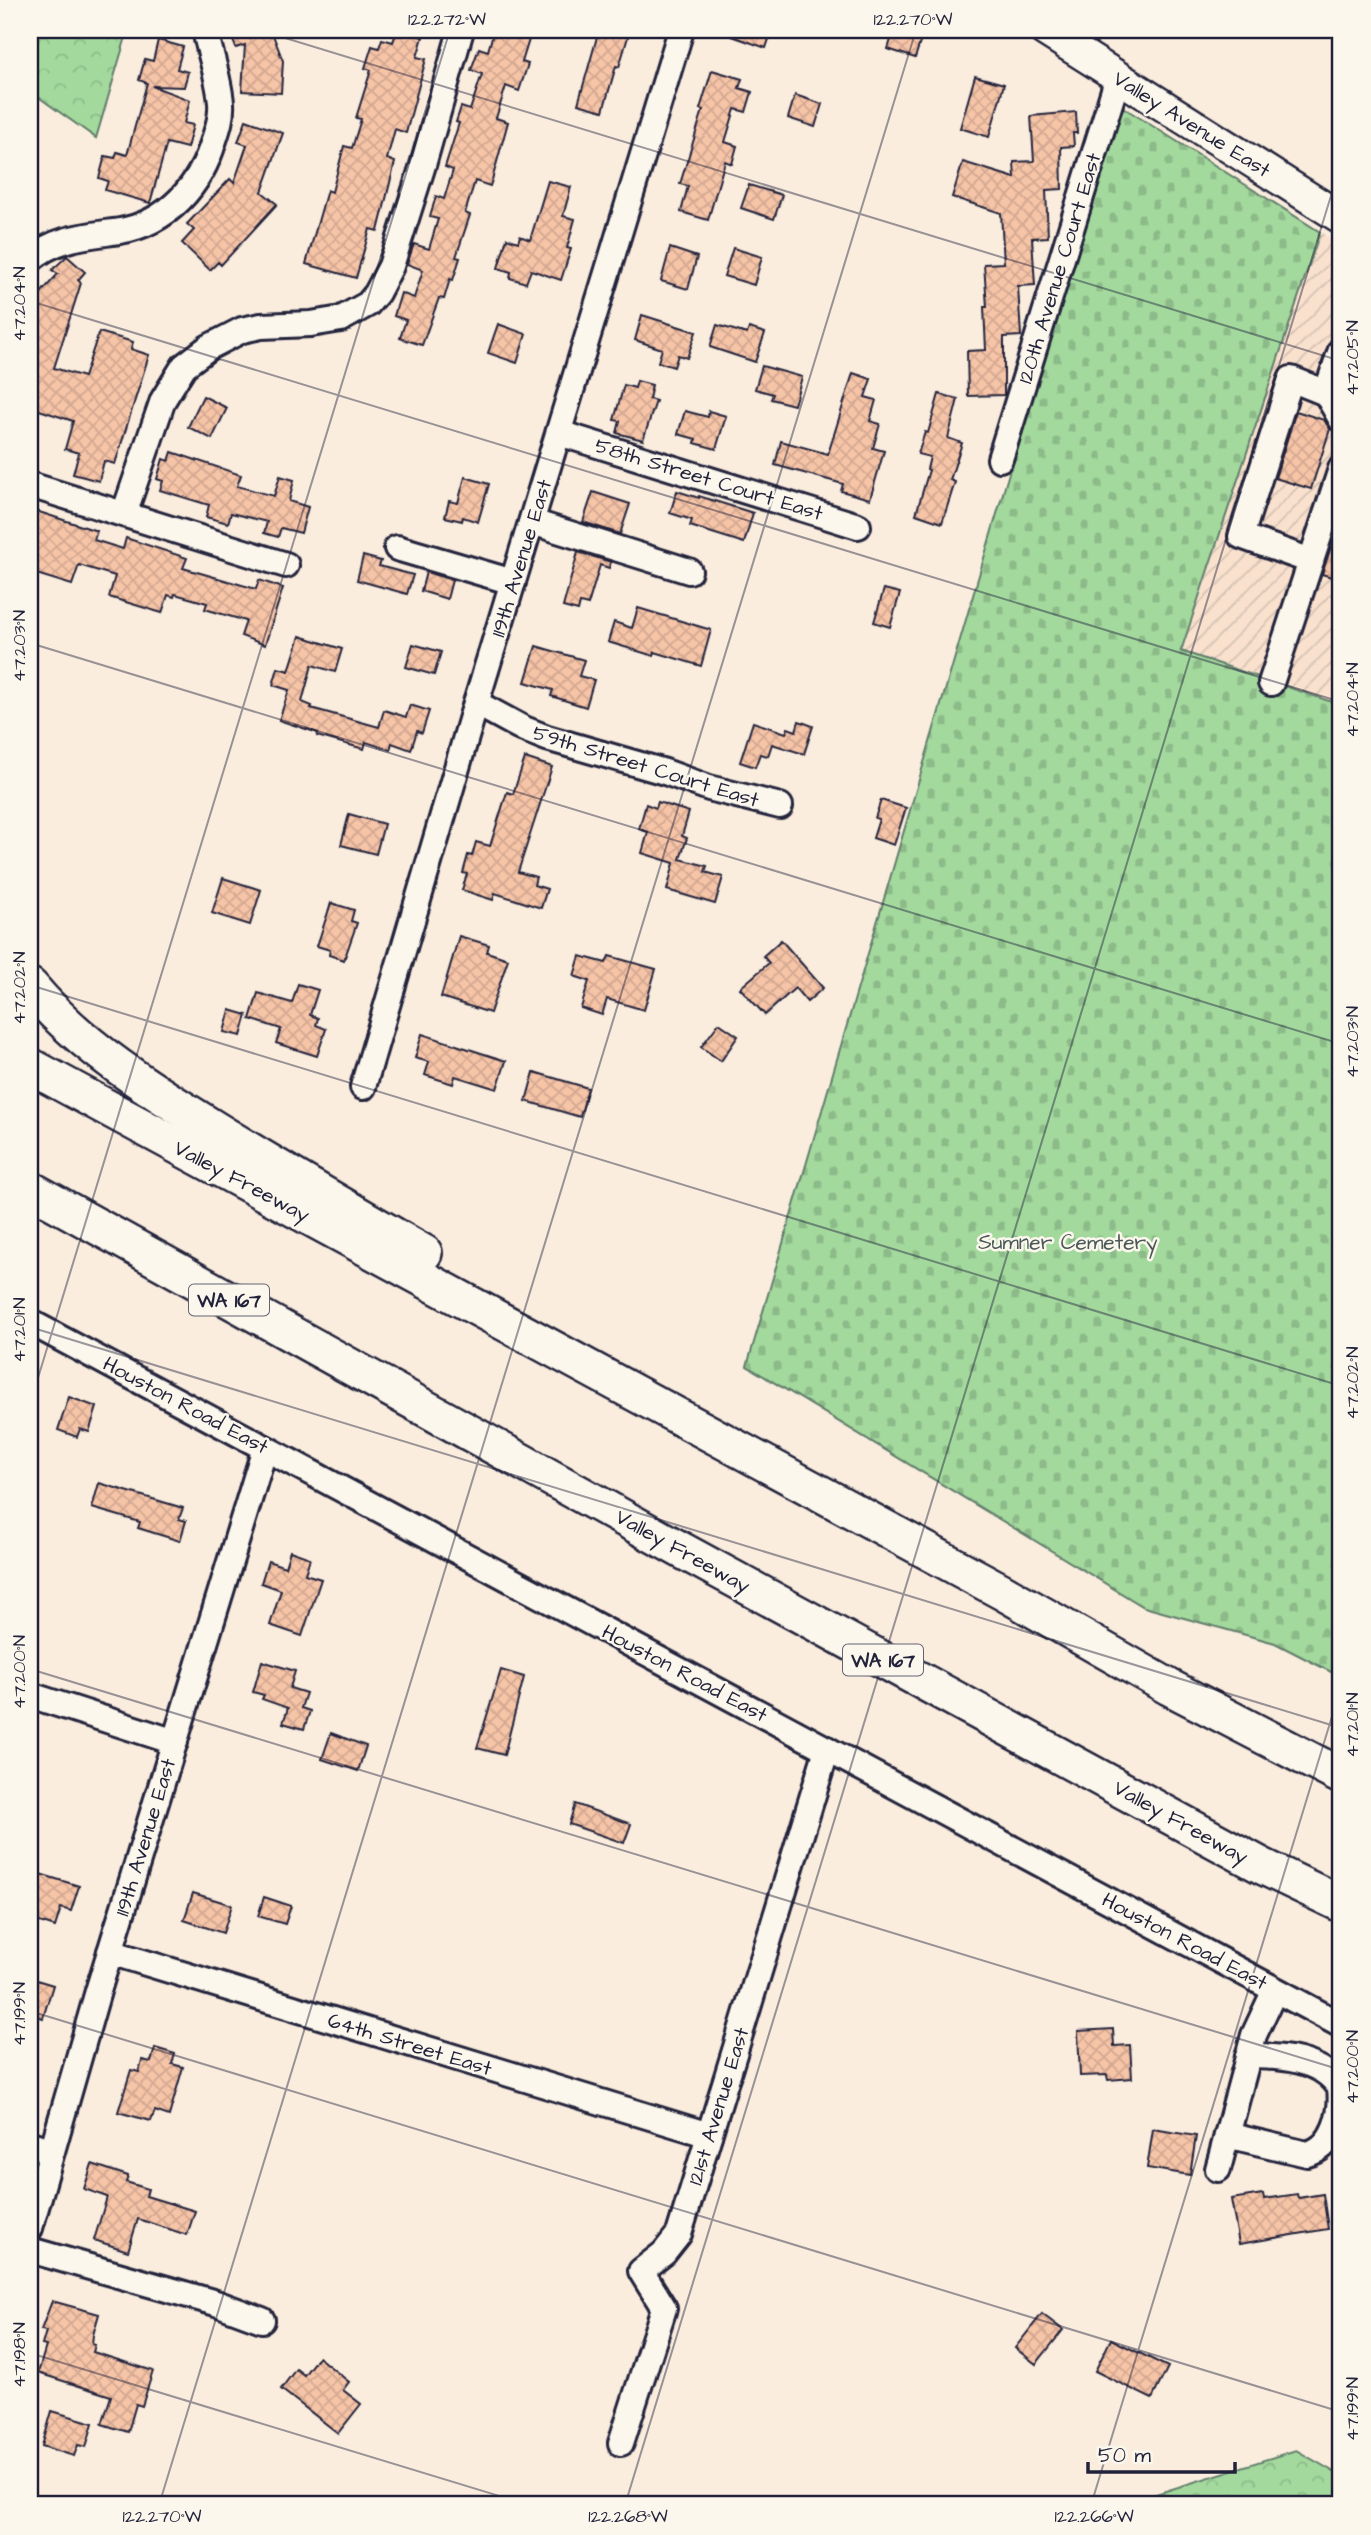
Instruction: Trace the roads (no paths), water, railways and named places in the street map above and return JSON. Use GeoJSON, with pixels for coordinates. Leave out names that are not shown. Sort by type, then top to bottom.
{"type":"FeatureCollection","features":[{"type":"Feature","properties":{"kind":"highway"},"geometry":{"type":"LineString","coordinates":[[30,986],[66,1024],[97,1051],[167,1100],[591,1353],[705,1430]]}},
{"type":"Feature","properties":{"kind":"highway","name":"Valley Freeway"},"geometry":{"type":"LineString","coordinates":[[30,1066],[1003,1592],[1169,1687],[1341,1776]]}},
{"type":"Feature","properties":{"kind":"highway","name":"Valley Freeway"},"geometry":{"type":"LineString","coordinates":[[30,1189],[693,1557],[1225,1846],[1341,1904]]}},
{"type":"Feature","properties":{"kind":"highway"},"geometry":{"type":"LineString","coordinates":[[30,1215],[213,1307],[429,1410]]}},
{"type":"Feature","properties":{"kind":"main road","name":"Valley Avenue East"},"geometry":{"type":"LineString","coordinates":[[1044,30],[1341,218]]}},
{"type":"Feature","properties":{"kind":"street"},"geometry":{"type":"LineString","coordinates":[[30,260],[50,245],[121,231],[153,221],[177,203],[199,176],[207,163],[220,122],[221,105],[216,71],[205,30]]}},
{"type":"Feature","properties":{"kind":"street"},"geometry":{"type":"LineString","coordinates":[[124,514],[158,412],[174,379],[184,366],[209,347],[242,330],[341,319],[368,304],[377,293],[391,266],[461,30]]}},
{"type":"Feature","properties":{"kind":"street","name":"119th Avenue East"},"geometry":{"type":"LineString","coordinates":[[363,1087],[681,30]]}},
{"type":"Feature","properties":{"kind":"street","name":"120th Avenue Court East"},"geometry":{"type":"LineString","coordinates":[[1000,459],[1118,77]]}},
{"type":"Feature","properties":{"kind":"street"},"geometry":{"type":"LineString","coordinates":[[1326,393],[1341,350]]}},
{"type":"Feature","properties":{"kind":"street"},"geometry":{"type":"LineString","coordinates":[[1311,561],[1241,537],[1291,379],[1326,393],[1341,419]]}},
{"type":"Feature","properties":{"kind":"street","name":"58th Street Court East"},"geometry":{"type":"LineString","coordinates":[[559,433],[858,526]]}},
{"type":"Feature","properties":{"kind":"street"},"geometry":{"type":"LineString","coordinates":[[1271,683],[1341,469]]}},
{"type":"Feature","properties":{"kind":"street"},"geometry":{"type":"LineString","coordinates":[[30,485],[286,565]]}},
{"type":"Feature","properties":{"kind":"street"},"geometry":{"type":"LineString","coordinates":[[532,522],[689,571]]}},
{"type":"Feature","properties":{"kind":"street"},"geometry":{"type":"LineString","coordinates":[[397,548],[513,582]]}},
{"type":"Feature","properties":{"kind":"street","name":"59th Street Court East"},"geometry":{"type":"LineString","coordinates":[[477,703],[524,729],[547,738],[665,772],[709,788],[780,806]]}},
{"type":"Feature","properties":{"kind":"street","name":"Houston Road East"},"geometry":{"type":"LineString","coordinates":[[30,1322],[1341,2025]]}},
{"type":"Feature","properties":{"kind":"street","name":"119th Avenue East"},"geometry":{"type":"LineString","coordinates":[[30,2228],[41,2147],[110,1952],[265,1448]]}},
{"type":"Feature","properties":{"kind":"street"},"geometry":{"type":"LineString","coordinates":[[30,1695],[175,1742]]}},
{"type":"Feature","properties":{"kind":"street","name":"121st Avenue East"},"geometry":{"type":"LineString","coordinates":[[621,2443],[664,2308],[641,2271],[664,2253],[679,2234],[827,1749]]}},
{"type":"Feature","properties":{"kind":"street","name":"64th Street East"},"geometry":{"type":"LineString","coordinates":[[110,1952],[709,2135]]}},
{"type":"Feature","properties":{"kind":"street"},"geometry":{"type":"LineString","coordinates":[[1218,2169],[1254,2035],[1275,1990]]}},
{"type":"Feature","properties":{"kind":"street"},"geometry":{"type":"LineString","coordinates":[[1227,2135],[1307,2154],[1319,2149],[1325,2142],[1339,2116],[1340,2088],[1329,2075],[1318,2068],[1286,2058],[1248,2056]]}},
{"type":"Feature","properties":{"kind":"street"},"geometry":{"type":"LineString","coordinates":[[30,2250],[216,2303],[262,2320]]}},
{"type":"Feature","properties":{"kind":"park label","name":"Sumner Cemetery"},"geometry":{"type":"Point","coordinates":[1068,1242]}}]}
